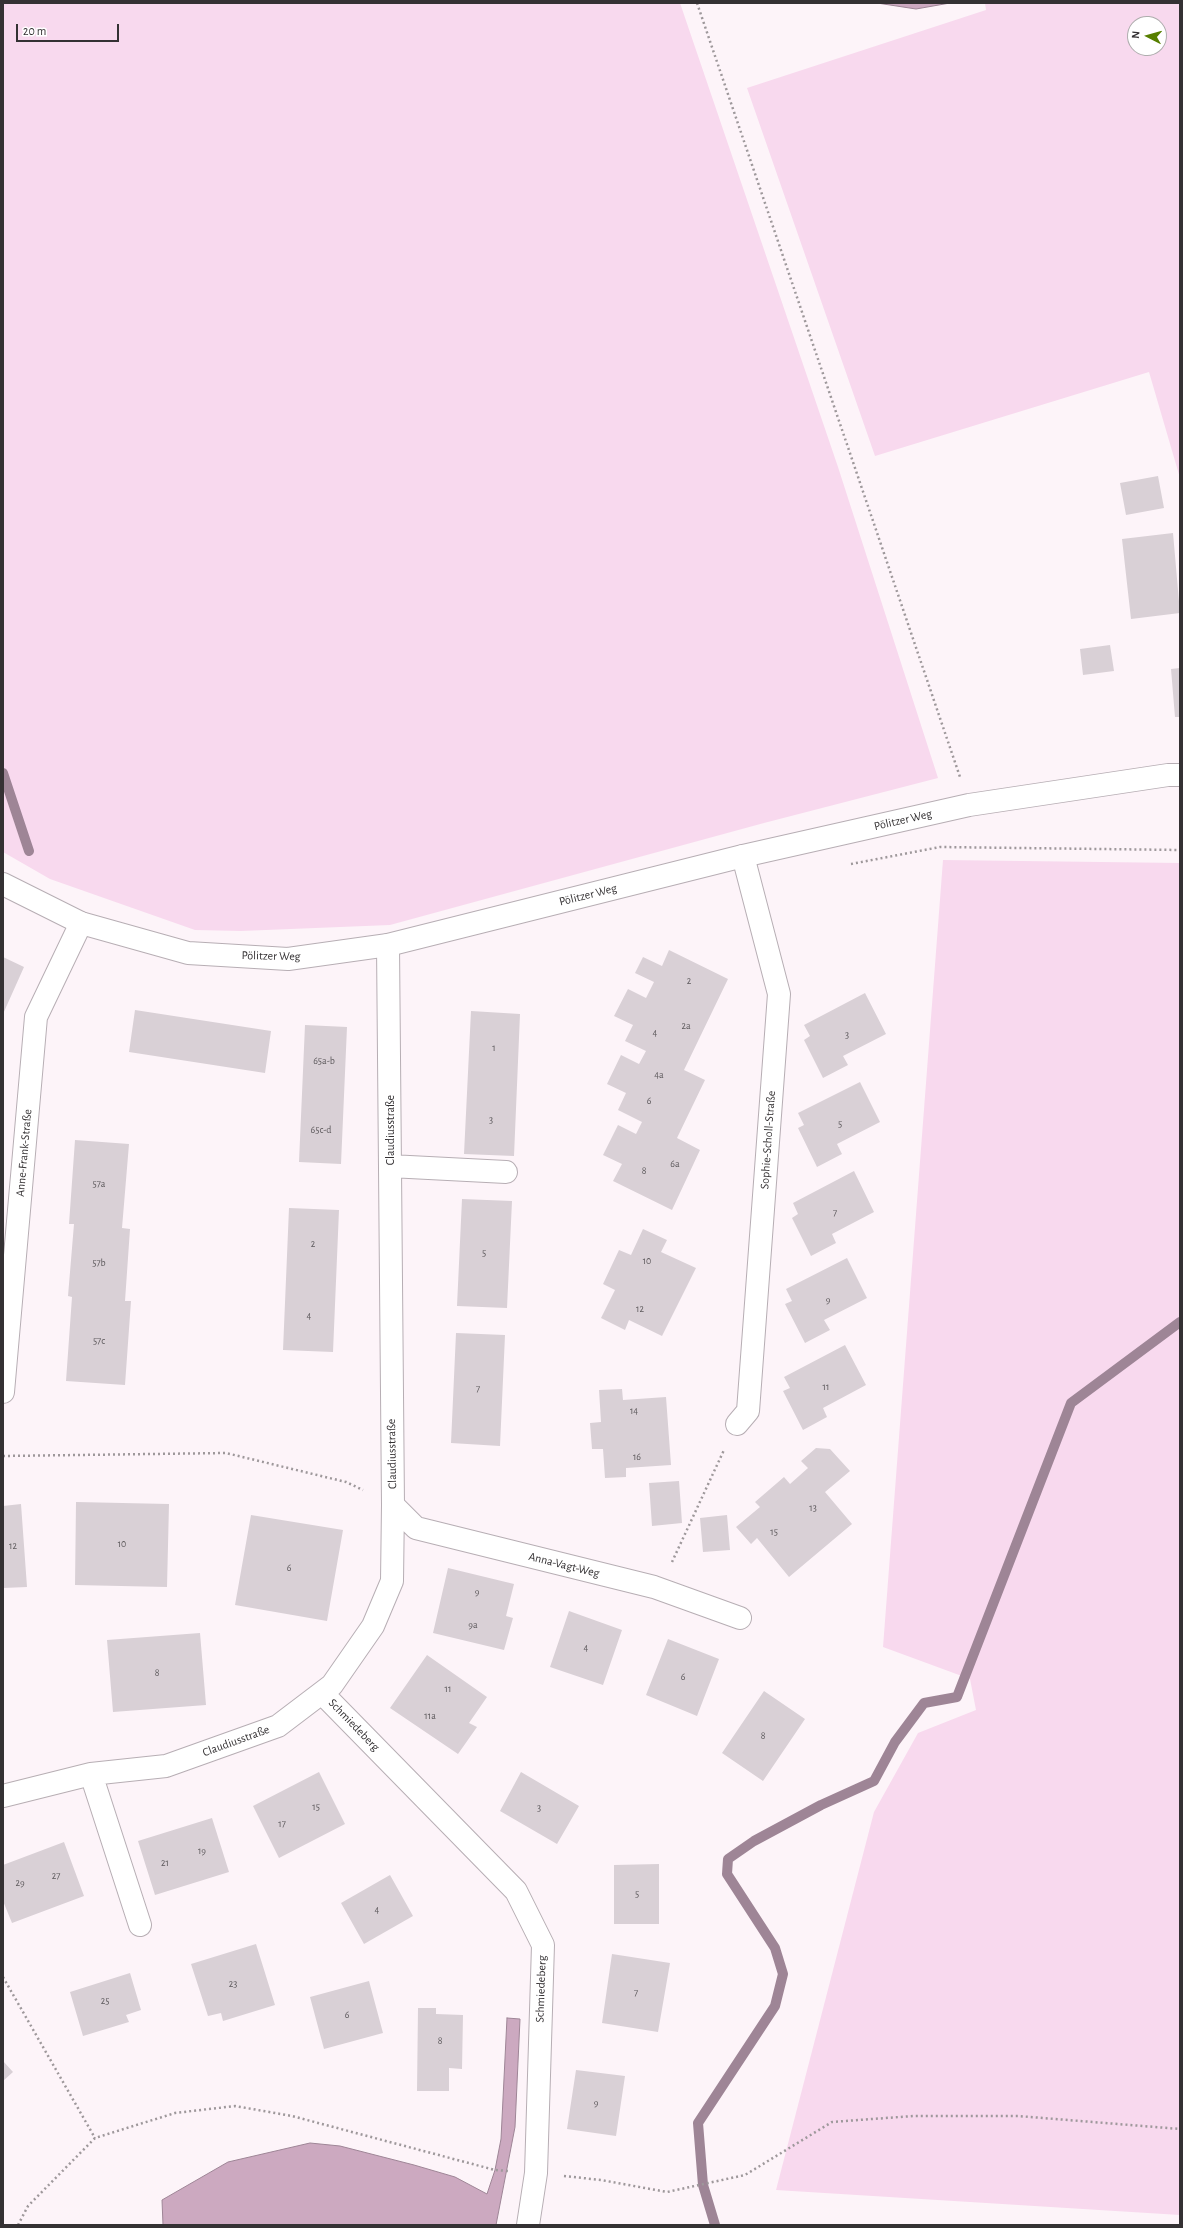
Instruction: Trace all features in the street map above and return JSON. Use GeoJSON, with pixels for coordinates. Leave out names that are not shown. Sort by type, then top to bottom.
{"type":"FeatureCollection","features":[{"type":"Feature","properties":{"kind":"street","name":"Pölitzer Weg"},"geometry":{"type":"LineString","coordinates":[[3,884],[81,923],[188,953],[288,959],[388,945],[743,856],[969,805],[1168,775],[1180,776]]}},
{"type":"Feature","properties":{"kind":"street","name":"Sophie-Scholl-Straße"},"geometry":{"type":"LineString","coordinates":[[737,1424],[748,1411],[779,994],[743,856]]}},
{"type":"Feature","properties":{"kind":"street","name":"Anne-Frank-Straße"},"geometry":{"type":"LineString","coordinates":[[3,1392],[36,1017],[81,923]]}},
{"type":"Feature","properties":{"kind":"street","name":"Claudiusstraße"},"geometry":{"type":"LineString","coordinates":[[3,1796],[91,1774],[166,1766],[278,1726],[332,1685],[373,1626],[392,1581],[393,1505],[388,945]]}},
{"type":"Feature","properties":{"kind":"street"},"geometry":{"type":"LineString","coordinates":[[390,1166],[506,1172]]}},
{"type":"Feature","properties":{"kind":"street","name":"Anna-Vagt-Weg"},"geometry":{"type":"LineString","coordinates":[[393,1505],[416,1528],[660,1590],[740,1618]]}},
{"type":"Feature","properties":{"kind":"street","name":"Schmiedeberg"},"geometry":{"type":"LineString","coordinates":[[322,1693],[516,1891],[542,1945],[536,2173],[528,2225]]}},
{"type":"Feature","properties":{"kind":"street"},"geometry":{"type":"LineString","coordinates":[[91,1774],[140,1925]]}},
{"type":"Feature","properties":{"kind":"path"},"geometry":{"type":"LineString","coordinates":[[697,3],[969,805]]}},
{"type":"Feature","properties":{"kind":"path"},"geometry":{"type":"LineString","coordinates":[[849,864],[940,847],[1180,850]]}},
{"type":"Feature","properties":{"kind":"path"},"geometry":{"type":"LineString","coordinates":[[660,1590],[697,1506],[737,1424]]}},
{"type":"Feature","properties":{"kind":"path"},"geometry":{"type":"LineString","coordinates":[[3,1456],[226,1453],[346,1482],[393,1505]]}},
{"type":"Feature","properties":{"kind":"path"},"geometry":{"type":"LineString","coordinates":[[3,1977],[95,2138]]}},
{"type":"Feature","properties":{"kind":"path"},"geometry":{"type":"LineString","coordinates":[[18,2225],[28,2206],[95,2138],[175,2113],[235,2106],[292,2116],[495,2170],[507,2170]]}},
{"type":"Feature","properties":{"kind":"path"},"geometry":{"type":"LineString","coordinates":[[536,2173],[601,2180],[667,2192],[745,2175],[832,2122],[913,2116],[1018,2116],[1180,2130]]}},
{"type":"Feature","properties":{"kind":"shaded area"},"geometry":{"type":"Polygon","coordinates":[[[3,3],[680,3],[838,467],[938,778],[764,823],[390,925],[241,931],[195,930],[50,879],[3,852],[3,3]]]}},
{"type":"Feature","properties":{"kind":"shaded area"},"geometry":{"type":"Polygon","coordinates":[[[877,3],[950,3],[916,9],[877,3]]]}},
{"type":"Feature","properties":{"kind":"shaded area"},"geometry":{"type":"Polygon","coordinates":[[[985,3],[1180,3],[1180,478],[1149,372],[875,456],[747,88],[986,10],[985,3]]]}},
{"type":"Feature","properties":{"kind":"shaded area"},"geometry":{"type":"Polygon","coordinates":[[[943,860],[1180,863],[1180,2215],[776,2190],[874,1812],[918,1733],[976,1710],[970,1679],[883,1647],[943,860]]]}},
{"type":"Feature","properties":{"kind":"shaded area"},"geometry":{"type":"Polygon","coordinates":[[[507,2018],[520,2019],[515,2127],[496,2225],[163,2225],[162,2200],[228,2162],[310,2143],[340,2146],[414,2165],[455,2177],[487,2194],[495,2170],[501,2139],[507,2018]]]}},
{"type":"Feature","properties":{"kind":"building"},"geometry":{"type":"Polygon","coordinates":[[[1158,476],[1164,508],[1126,515],[1120,483],[1158,476]]]}},
{"type":"Feature","properties":{"kind":"building"},"geometry":{"type":"Polygon","coordinates":[[[1173,533],[1180,613],[1131,619],[1122,539],[1173,533]]]}},
{"type":"Feature","properties":{"kind":"building"},"geometry":{"type":"Polygon","coordinates":[[[1110,645],[1114,671],[1083,675],[1080,649],[1110,645]]]}},
{"type":"Feature","properties":{"kind":"building"},"geometry":{"type":"Polygon","coordinates":[[[1180,668],[1180,717],[1175,717],[1171,669],[1180,668]]]}},
{"type":"Feature","properties":{"kind":"building"},"geometry":{"type":"Polygon","coordinates":[[[669,950],[728,979],[684,1070],[705,1080],[677,1138],[700,1150],[672,1210],[613,1181],[622,1164],[603,1155],[618,1125],[636,1134],[642,1122],[618,1110],[626,1093],[607,1084],[621,1055],[639,1064],[646,1051],[625,1041],[633,1025],[614,1016],[628,989],[646,998],[654,982],[635,973],[643,957],[662,966],[669,950]]]}},
{"type":"Feature","properties":{"kind":"building"},"geometry":{"type":"Polygon","coordinates":[[[3,957],[24,967],[3,1014],[3,957]]]}},
{"type":"Feature","properties":{"kind":"building"},"geometry":{"type":"Polygon","coordinates":[[[865,993],[886,1034],[843,1056],[848,1065],[823,1078],[804,1040],[810,1036],[804,1025],[865,993]]]}},
{"type":"Feature","properties":{"kind":"building"},"geometry":{"type":"Polygon","coordinates":[[[135,1010],[271,1031],[265,1073],[129,1052],[135,1010]]]}},
{"type":"Feature","properties":{"kind":"building"},"geometry":{"type":"Polygon","coordinates":[[[471,1011],[520,1014],[514,1156],[464,1154],[471,1011]]]}},
{"type":"Feature","properties":{"kind":"building"},"geometry":{"type":"Polygon","coordinates":[[[305,1025],[347,1027],[341,1164],[299,1162],[305,1025]]]}},
{"type":"Feature","properties":{"kind":"building"},"geometry":{"type":"Polygon","coordinates":[[[860,1082],[880,1122],[837,1144],[842,1154],[817,1167],[798,1128],[804,1125],[798,1113],[860,1082]]]}},
{"type":"Feature","properties":{"kind":"building"},"geometry":{"type":"Polygon","coordinates":[[[75,1140],[129,1144],[122,1228],[130,1229],[125,1301],[131,1301],[125,1385],[66,1381],[72,1297],[68,1296],[74,1224],[69,1224],[75,1140]]]}},
{"type":"Feature","properties":{"kind":"building"},"geometry":{"type":"Polygon","coordinates":[[[854,1171],[874,1212],[832,1234],[836,1243],[811,1256],[792,1218],[798,1214],[793,1203],[854,1171]]]}},
{"type":"Feature","properties":{"kind":"building"},"geometry":{"type":"Polygon","coordinates":[[[462,1199],[512,1201],[507,1308],[457,1306],[462,1199]]]}},
{"type":"Feature","properties":{"kind":"building"},"geometry":{"type":"Polygon","coordinates":[[[289,1208],[339,1210],[333,1352],[283,1350],[289,1208]]]}},
{"type":"Feature","properties":{"kind":"building"},"geometry":{"type":"Polygon","coordinates":[[[643,1229],[667,1240],[661,1252],[696,1268],[662,1336],[629,1320],[625,1330],[601,1318],[615,1290],[603,1284],[619,1250],[631,1255],[643,1229]]]}},
{"type":"Feature","properties":{"kind":"building"},"geometry":{"type":"Polygon","coordinates":[[[847,1258],[867,1298],[824,1320],[830,1330],[805,1343],[785,1304],[792,1301],[786,1289],[847,1258]]]}},
{"type":"Feature","properties":{"kind":"building"},"geometry":{"type":"Polygon","coordinates":[[[456,1333],[505,1335],[500,1446],[451,1443],[456,1333]]]}},
{"type":"Feature","properties":{"kind":"building"},"geometry":{"type":"Polygon","coordinates":[[[845,1345],[866,1385],[823,1408],[827,1417],[803,1430],[783,1391],[790,1388],[784,1377],[845,1345]]]}},
{"type":"Feature","properties":{"kind":"building"},"geometry":{"type":"Polygon","coordinates":[[[622,1389],[623,1400],[666,1397],[671,1465],[626,1468],[626,1477],[605,1478],[603,1449],[592,1449],[590,1423],[601,1422],[599,1390],[622,1389]]]}},
{"type":"Feature","properties":{"kind":"building"},"geometry":{"type":"Polygon","coordinates":[[[816,1448],[830,1449],[850,1471],[825,1492],[852,1524],[789,1577],[757,1538],[751,1544],[736,1527],[760,1507],[755,1502],[784,1477],[790,1484],[808,1468],[801,1461],[816,1448]]]}},
{"type":"Feature","properties":{"kind":"building"},"geometry":{"type":"Polygon","coordinates":[[[679,1481],[682,1523],[652,1526],[649,1483],[679,1481]]]}},
{"type":"Feature","properties":{"kind":"building"},"geometry":{"type":"Polygon","coordinates":[[[76,1502],[169,1504],[167,1587],[75,1585],[76,1502]]]}},
{"type":"Feature","properties":{"kind":"building"},"geometry":{"type":"Polygon","coordinates":[[[21,1504],[27,1587],[3,1588],[3,1506],[21,1504]]]}},
{"type":"Feature","properties":{"kind":"building"},"geometry":{"type":"Polygon","coordinates":[[[251,1515],[343,1530],[327,1621],[235,1605],[251,1515]]]}},
{"type":"Feature","properties":{"kind":"building"},"geometry":{"type":"Polygon","coordinates":[[[727,1515],[730,1550],[703,1552],[700,1518],[727,1515]]]}},
{"type":"Feature","properties":{"kind":"building"},"geometry":{"type":"Polygon","coordinates":[[[448,1568],[514,1584],[506,1616],[513,1618],[504,1650],[433,1633],[448,1568]]]}},
{"type":"Feature","properties":{"kind":"building"},"geometry":{"type":"Polygon","coordinates":[[[569,1611],[622,1630],[603,1685],[550,1667],[569,1611]]]}},
{"type":"Feature","properties":{"kind":"building"},"geometry":{"type":"Polygon","coordinates":[[[200,1633],[206,1705],[113,1712],[107,1640],[200,1633]]]}},
{"type":"Feature","properties":{"kind":"building"},"geometry":{"type":"Polygon","coordinates":[[[668,1639],[719,1659],[697,1716],[646,1695],[668,1639]]]}},
{"type":"Feature","properties":{"kind":"building"},"geometry":{"type":"Polygon","coordinates":[[[427,1655],[487,1697],[469,1723],[477,1727],[458,1754],[390,1708],[427,1655]]]}},
{"type":"Feature","properties":{"kind":"building"},"geometry":{"type":"Polygon","coordinates":[[[764,1691],[805,1719],[763,1781],[722,1753],[764,1691]]]}},
{"type":"Feature","properties":{"kind":"building"},"geometry":{"type":"Polygon","coordinates":[[[319,1772],[345,1824],[279,1858],[253,1806],[319,1772]]]}},
{"type":"Feature","properties":{"kind":"building"},"geometry":{"type":"Polygon","coordinates":[[[521,1772],[579,1806],[557,1844],[500,1811],[521,1772]]]}},
{"type":"Feature","properties":{"kind":"building"},"geometry":{"type":"Polygon","coordinates":[[[212,1818],[229,1872],[155,1895],[138,1841],[212,1818]]]}},
{"type":"Feature","properties":{"kind":"building"},"geometry":{"type":"Polygon","coordinates":[[[64,1842],[84,1896],[12,1923],[3,1901],[3,1865],[64,1842]]]}},
{"type":"Feature","properties":{"kind":"building"},"geometry":{"type":"Polygon","coordinates":[[[659,1864],[659,1924],[614,1924],[614,1865],[659,1864]]]}},
{"type":"Feature","properties":{"kind":"building"},"geometry":{"type":"Polygon","coordinates":[[[390,1875],[413,1916],[364,1944],[341,1903],[390,1875]]]}},
{"type":"Feature","properties":{"kind":"building"},"geometry":{"type":"Polygon","coordinates":[[[256,1944],[275,2005],[223,2021],[221,2013],[208,2016],[191,1964],[256,1944]]]}},
{"type":"Feature","properties":{"kind":"building"},"geometry":{"type":"Polygon","coordinates":[[[612,1954],[670,1963],[658,2032],[602,2023],[612,1954]]]}},
{"type":"Feature","properties":{"kind":"building"},"geometry":{"type":"Polygon","coordinates":[[[130,1973],[141,2010],[126,2015],[129,2022],[83,2036],[70,1992],[130,1973]]]}},
{"type":"Feature","properties":{"kind":"building"},"geometry":{"type":"Polygon","coordinates":[[[369,1981],[383,2033],[324,2049],[310,1997],[369,1981]]]}},
{"type":"Feature","properties":{"kind":"building"},"geometry":{"type":"Polygon","coordinates":[[[418,2008],[436,2008],[436,2014],[463,2015],[462,2069],[449,2068],[449,2091],[417,2091],[418,2008]]]}},
{"type":"Feature","properties":{"kind":"building"},"geometry":{"type":"Polygon","coordinates":[[[3,2061],[13,2072],[3,2081],[3,2061]]]}},
{"type":"Feature","properties":{"kind":"building"},"geometry":{"type":"Polygon","coordinates":[[[576,2070],[625,2076],[616,2136],[567,2129],[576,2070]]]}},
{"type":"Feature","properties":{"kind":"waterway"},"geometry":{"type":"LineString","coordinates":[[3,773],[29,851]]}},
{"type":"Feature","properties":{"kind":"waterway"},"geometry":{"type":"LineString","coordinates":[[715,2225],[703,2185],[698,2123],[775,2006],[783,1974],[775,1948],[727,1874],[728,1859],[754,1841],[821,1805],[874,1781],[895,1742],[924,1703],[957,1697],[1071,1403],[1180,1322]]}}]}
